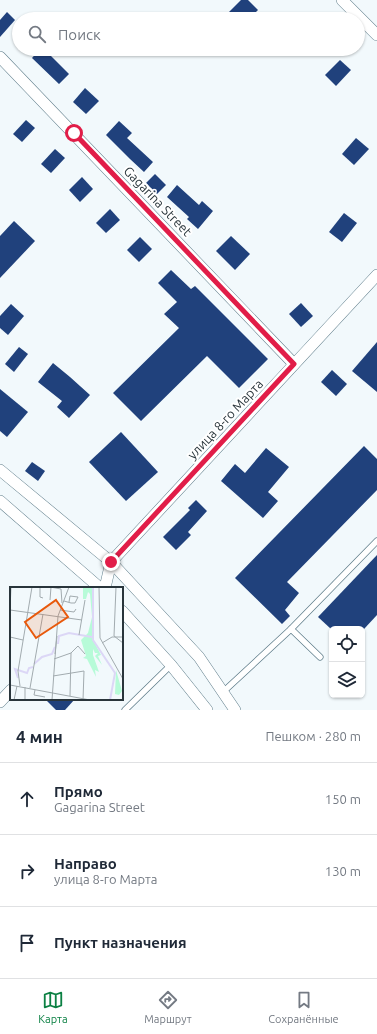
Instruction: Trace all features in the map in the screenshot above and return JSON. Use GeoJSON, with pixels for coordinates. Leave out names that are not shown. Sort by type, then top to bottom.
{"type":"FeatureCollection","features":[{"type":"Feature","properties":{"kind":"street"},"geometry":{"type":"LineString","coordinates":[[342,0],[354,12]]}},
{"type":"Feature","properties":{"kind":"street"},"geometry":{"type":"LineString","coordinates":[[365,23],[377,35]]}},
{"type":"Feature","properties":{"kind":"street","name":"Gagarina Street"},"geometry":{"type":"LineString","coordinates":[[0,56],[294,364]]}},
{"type":"Feature","properties":{"kind":"street","name":"улица 8-го Марта"},"geometry":{"type":"LineString","coordinates":[[105,587],[111,562],[377,275]]}},
{"type":"Feature","properties":{"kind":"street"},"geometry":{"type":"LineString","coordinates":[[0,470],[111,562],[199,657],[235,710]]}},
{"type":"Feature","properties":{"kind":"street"},"geometry":{"type":"LineString","coordinates":[[0,501],[99,587]]}},
{"type":"Feature","properties":{"kind":"street"},"geometry":{"type":"LineString","coordinates":[[123,612],[170,664],[207,710]]}},
{"type":"Feature","properties":{"kind":"street"},"geometry":{"type":"LineString","coordinates":[[0,702],[10,691]]}},
{"type":"Feature","properties":{"kind":"lane"},"geometry":{"type":"LineString","coordinates":[[222,692],[291,629],[377,540]]}},
{"type":"Feature","properties":{"kind":"lane"},"geometry":{"type":"LineString","coordinates":[[291,629],[320,657]]}},
{"type":"Feature","properties":{"kind":"lane"},"geometry":{"type":"LineString","coordinates":[[125,710],[170,664]]}},
{"type":"Feature","properties":{"kind":"building"},"geometry":{"type":"Polygon","coordinates":[[[241,0],[248,0],[258,10],[256,12],[229,12],[241,0]]]}},
{"type":"Feature","properties":{"kind":"building"},"geometry":{"type":"Polygon","coordinates":[[[7,12],[12,17],[12,23],[0,37],[0,20],[7,12]]]}},
{"type":"Feature","properties":{"kind":"building"},"geometry":{"type":"Polygon","coordinates":[[[34,56],[51,56],[69,74],[59,84],[32,58],[34,56]]]}},
{"type":"Feature","properties":{"kind":"building"},"geometry":{"type":"Polygon","coordinates":[[[340,60],[351,70],[336,86],[325,75],[340,60]]]}},
{"type":"Feature","properties":{"kind":"building"},"geometry":{"type":"Polygon","coordinates":[[[85,88],[99,101],[86,114],[73,102],[85,88]]]}},
{"type":"Feature","properties":{"kind":"building"},"geometry":{"type":"Polygon","coordinates":[[[26,120],[35,128],[22,142],[13,134],[26,120]]]}},
{"type":"Feature","properties":{"kind":"building"},"geometry":{"type":"Polygon","coordinates":[[[119,121],[132,133],[127,138],[153,162],[144,172],[106,135],[119,121]]]}},
{"type":"Feature","properties":{"kind":"building"},"geometry":{"type":"Polygon","coordinates":[[[356,138],[369,149],[354,165],[342,154],[356,138]]]}},
{"type":"Feature","properties":{"kind":"building"},"geometry":{"type":"Polygon","coordinates":[[[55,149],[65,158],[51,173],[41,164],[55,149]]]}},
{"type":"Feature","properties":{"kind":"building"},"geometry":{"type":"Polygon","coordinates":[[[155,174],[166,185],[157,194],[146,183],[155,174]]]}},
{"type":"Feature","properties":{"kind":"building"},"geometry":{"type":"Polygon","coordinates":[[[82,177],[93,189],[80,202],[69,190],[82,177]]]}},
{"type":"Feature","properties":{"kind":"building"},"geometry":{"type":"Polygon","coordinates":[[[177,185],[199,205],[202,201],[213,211],[198,229],[187,219],[189,217],[167,197],[177,185]]]}},
{"type":"Feature","properties":{"kind":"building"},"geometry":{"type":"Polygon","coordinates":[[[110,209],[120,220],[106,233],[96,223],[110,209]]]}},
{"type":"Feature","properties":{"kind":"building"},"geometry":{"type":"Polygon","coordinates":[[[344,213],[357,223],[342,242],[329,232],[344,213]]]}},
{"type":"Feature","properties":{"kind":"building"},"geometry":{"type":"Polygon","coordinates":[[[14,221],[35,241],[0,278],[0,236],[14,221]]]}},
{"type":"Feature","properties":{"kind":"building"},"geometry":{"type":"Polygon","coordinates":[[[231,236],[250,254],[235,270],[216,251],[231,236]]]}},
{"type":"Feature","properties":{"kind":"building"},"geometry":{"type":"Polygon","coordinates":[[[140,237],[152,249],[139,262],[127,250],[140,237]]]}},
{"type":"Feature","properties":{"kind":"building"},"geometry":{"type":"Polygon","coordinates":[[[171,270],[191,289],[195,286],[268,359],[239,388],[207,356],[141,421],[113,393],[179,328],[164,314],[177,302],[158,283],[171,270]]]}},
{"type":"Feature","properties":{"kind":"building"},"geometry":{"type":"Polygon","coordinates":[[[301,303],[313,316],[301,327],[289,314],[301,303]]]}},
{"type":"Feature","properties":{"kind":"building"},"geometry":{"type":"Polygon","coordinates":[[[11,304],[24,316],[8,335],[0,328],[0,316],[11,304]]]}},
{"type":"Feature","properties":{"kind":"building"},"geometry":{"type":"Polygon","coordinates":[[[377,342],[377,392],[352,371],[377,342]]]}},
{"type":"Feature","properties":{"kind":"building"},"geometry":{"type":"Polygon","coordinates":[[[19,347],[28,354],[14,372],[5,364],[19,347]]]}},
{"type":"Feature","properties":{"kind":"building"},"geometry":{"type":"Polygon","coordinates":[[[53,363],[90,395],[69,418],[57,407],[62,401],[38,382],[53,363]]]}},
{"type":"Feature","properties":{"kind":"building"},"geometry":{"type":"Polygon","coordinates":[[[332,370],[347,384],[336,396],[321,382],[332,370]]]}},
{"type":"Feature","properties":{"kind":"building"},"geometry":{"type":"Polygon","coordinates":[[[0,389],[28,412],[7,437],[0,431],[0,389]]]}},
{"type":"Feature","properties":{"kind":"building"},"geometry":{"type":"Polygon","coordinates":[[[121,432],[158,472],[126,501],[89,462],[121,432]]]}},
{"type":"Feature","properties":{"kind":"building"},"geometry":{"type":"Polygon","coordinates":[[[364,446],[377,459],[377,490],[287,582],[299,593],[285,610],[290,616],[282,624],[235,578],[364,446]]]}},
{"type":"Feature","properties":{"kind":"building"},"geometry":{"type":"Polygon","coordinates":[[[266,448],[289,467],[268,492],[278,501],[263,518],[221,481],[235,464],[245,473],[266,448]]]}},
{"type":"Feature","properties":{"kind":"building"},"geometry":{"type":"Polygon","coordinates":[[[32,462],[45,471],[38,481],[25,471],[32,462]]]}},
{"type":"Feature","properties":{"kind":"building"},"geometry":{"type":"Polygon","coordinates":[[[196,500],[207,511],[188,532],[191,535],[176,550],[163,537],[190,510],[188,508],[196,500]]]}},
{"type":"Feature","properties":{"kind":"building"},"geometry":{"type":"Polygon","coordinates":[[[377,555],[377,615],[365,628],[365,626],[329,627],[318,617],[377,555]]]}},
{"type":"Feature","properties":{"kind":"building"},"geometry":{"type":"Polygon","coordinates":[[[46,700],[74,700],[65,710],[56,710],[46,700]]]}},
{"type":"Feature","properties":{"kind":"route"},"geometry":{"type":"LineString","coordinates":[[74,133],[294,364],[111,562]]}}]}
